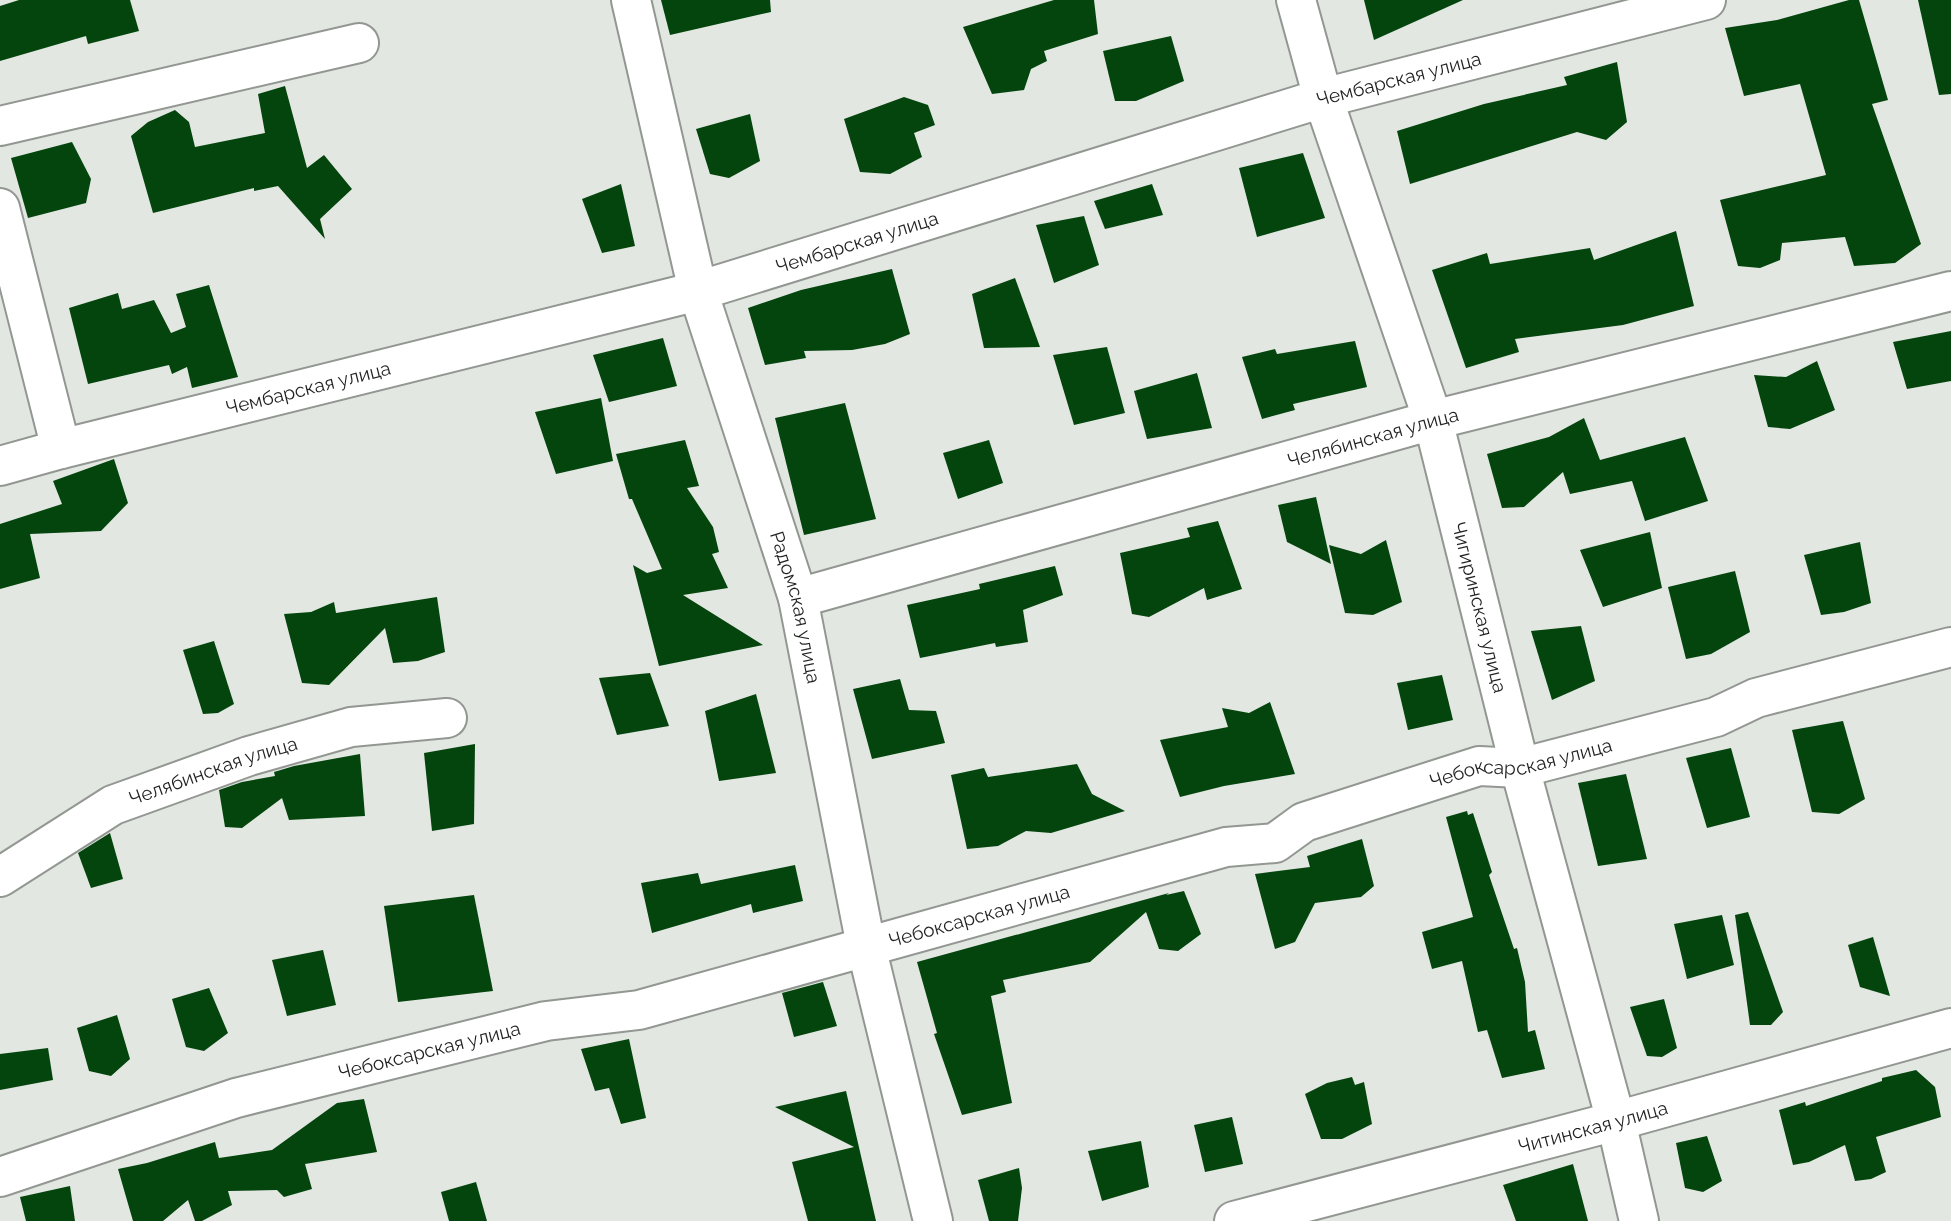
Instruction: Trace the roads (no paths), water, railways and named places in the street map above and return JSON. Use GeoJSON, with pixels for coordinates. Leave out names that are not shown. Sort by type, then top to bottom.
{"type":"FeatureCollection","features":[{"type":"Feature","properties":{"kind":"street","name":"Радомская улица"},"geometry":{"type":"LineString","coordinates":[[631,0],[698,291],[798,598],[866,946],[933,1221]]}},
{"type":"Feature","properties":{"kind":"street","name":"Чигиринская улица"},"geometry":{"type":"LineString","coordinates":[[1296,0],[1323,98],[1433,420],[1520,768],[1616,1121],[1639,1221]]}},
{"type":"Feature","properties":{"kind":"street","name":"Чембарская улица"},"geometry":{"type":"LineString","coordinates":[[0,466],[698,291],[1323,98],[1706,0]]}},
{"type":"Feature","properties":{"kind":"street"},"geometry":{"type":"LineString","coordinates":[[0,126],[359,43]]}},
{"type":"Feature","properties":{"kind":"street"},"geometry":{"type":"LineString","coordinates":[[0,208],[61,449]]}},
{"type":"Feature","properties":{"kind":"street","name":"Челябинская улица"},"geometry":{"type":"LineString","coordinates":[[798,598],[1433,420],[1951,291]]}},
{"type":"Feature","properties":{"kind":"street","name":"Чебоксарская улица"},"geometry":{"type":"LineString","coordinates":[[0,1177],[236,1098],[545,1021],[639,1010],[1226,847],[1275,843],[1304,822],[1479,766],[1520,768],[1716,717],[1756,698],[1951,647]]}},
{"type":"Feature","properties":{"kind":"street","name":"Челябинская улица"},"geometry":{"type":"LineString","coordinates":[[0,877],[113,805],[237,760],[351,727],[447,718]]}},
{"type":"Feature","properties":{"kind":"street","name":"Читинская улица"},"geometry":{"type":"LineString","coordinates":[[1234,1221],[1616,1121],[1951,1028]]}}]}
